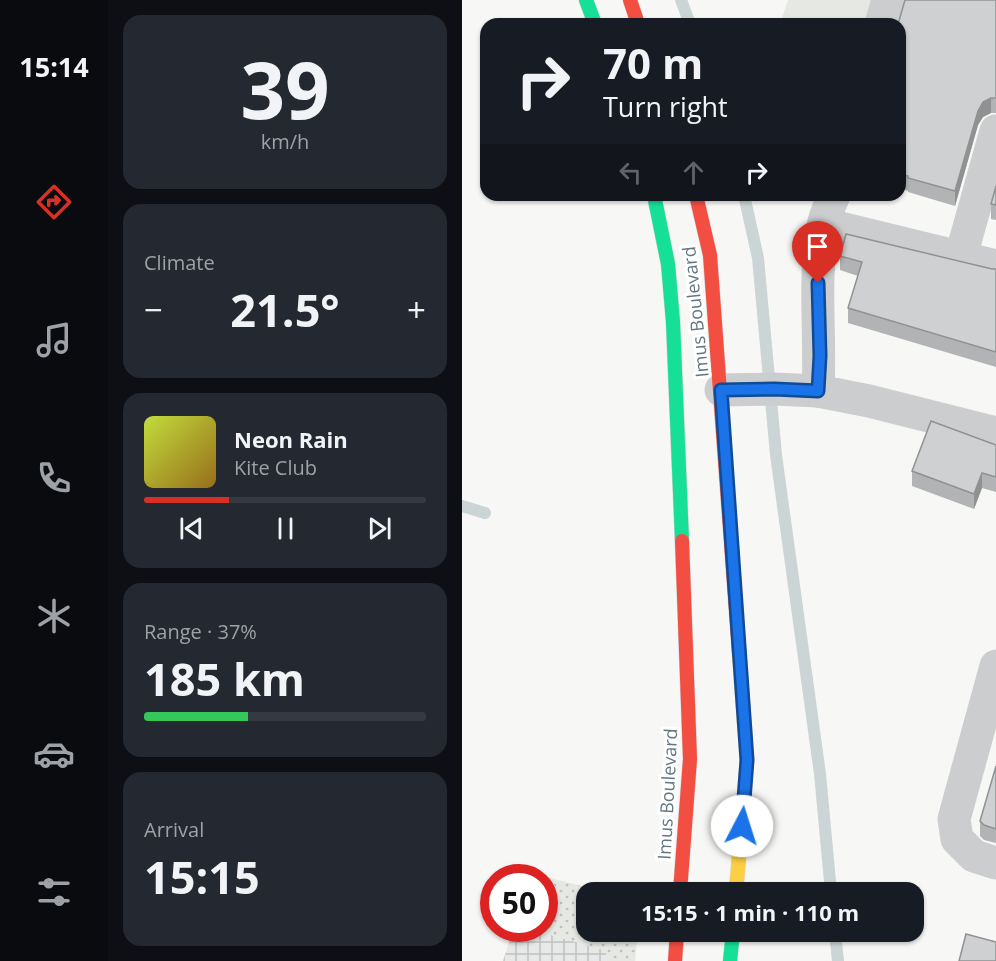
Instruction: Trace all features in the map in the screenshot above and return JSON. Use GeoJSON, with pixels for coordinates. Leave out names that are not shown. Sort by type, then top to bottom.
{"type":"FeatureCollection","features":[{"type":"Feature","properties":{"kind":"main road"},"geometry":{"type":"LineString","coordinates":[[586,0],[593,18]]}},
{"type":"Feature","properties":{"kind":"main road"},"geometry":{"type":"LineString","coordinates":[[630,0],[636,18]]}},
{"type":"Feature","properties":{"kind":"main road","name":"Imus Boulevard"},"geometry":{"type":"LineString","coordinates":[[655,201],[668,264],[673,322],[690,759],[681,882]]}},
{"type":"Feature","properties":{"kind":"main road","name":"Imus Boulevard"},"geometry":{"type":"LineString","coordinates":[[697,201],[710,255],[735,390],[747,760],[737,882]]}},
{"type":"Feature","properties":{"kind":"main road"},"geometry":{"type":"LineString","coordinates":[[675,961],[676,942]]}},
{"type":"Feature","properties":{"kind":"main road"},"geometry":{"type":"LineString","coordinates":[[730,961],[732,942]]}},
{"type":"Feature","properties":{"kind":"street"},"geometry":{"type":"LineString","coordinates":[[883,18],[888,0]]}},
{"type":"Feature","properties":{"kind":"street"},"geometry":{"type":"LineString","coordinates":[[962,256],[996,131]]}},
{"type":"Feature","properties":{"kind":"street"},"geometry":{"type":"LineString","coordinates":[[803,390],[818,262],[829,209],[996,266]]}},
{"type":"Feature","properties":{"kind":"street"},"geometry":{"type":"LineString","coordinates":[[735,390],[803,390],[869,400],[996,433]]}},
{"type":"Feature","properties":{"kind":"street"},"geometry":{"type":"LineString","coordinates":[[996,666],[954,819],[957,839],[974,856],[996,863]]}},
{"type":"Feature","properties":{"kind":"shaded area"},"geometry":{"type":"Polygon","coordinates":[[[788,0],[879,0],[874,18],[782,18],[788,0]]]}},
{"type":"Feature","properties":{"kind":"shaded area"},"geometry":{"type":"Polygon","coordinates":[[[558,880],[576,885],[576,942],[637,942],[635,961],[605,961],[607,951],[558,937],[558,880]]]}},
{"type":"Feature","properties":{"kind":"shaded area"},"geometry":{"type":"Polygon","coordinates":[[[558,937],[608,951],[605,961],[503,961],[509,942],[558,942],[558,937]]]}},
{"type":"Feature","properties":{"kind":"building"},"geometry":{"type":"Polygon","coordinates":[[[905,0],[996,0],[996,98],[983,102],[978,111],[955,191],[906,176],[906,18],[900,18],[905,0]]]}},
{"type":"Feature","properties":{"kind":"building"},"geometry":{"type":"Polygon","coordinates":[[[996,186],[996,205],[991,204],[996,186]]]}},
{"type":"Feature","properties":{"kind":"building"},"geometry":{"type":"Polygon","coordinates":[[[846,234],[996,269],[996,352],[848,308],[862,262],[840,256],[846,234]]]}},
{"type":"Feature","properties":{"kind":"building"},"geometry":{"type":"Polygon","coordinates":[[[931,421],[996,445],[996,477],[982,473],[974,494],[912,471],[931,421]]]}},
{"type":"Feature","properties":{"kind":"building"},"geometry":{"type":"Polygon","coordinates":[[[996,766],[996,829],[980,821],[996,766]]]}},
{"type":"Feature","properties":{"kind":"building"},"geometry":{"type":"Polygon","coordinates":[[[966,934],[996,942],[996,961],[959,961],[966,934]]]}},
{"type":"Feature","properties":{"kind":"waterway"},"geometry":{"type":"LineString","coordinates":[[681,0],[688,18]]}},
{"type":"Feature","properties":{"kind":"waterway"},"geometry":{"type":"LineString","coordinates":[[745,201],[758,258],[776,455],[820,774],[830,882]]}},
{"type":"Feature","properties":{"kind":"waterway"},"geometry":{"type":"LineString","coordinates":[[462,506],[485,513]]}},
{"type":"Feature","properties":{"kind":"waterway"},"geometry":{"type":"LineString","coordinates":[[836,942],[838,961]]}},
{"type":"Feature","properties":{"kind":"traffic: fast"},"geometry":{"type":"LineString","coordinates":[[586,0],[593,18]]}},
{"type":"Feature","properties":{"kind":"traffic: fast"},"geometry":{"type":"LineString","coordinates":[[655,201],[668,264],[673,322],[682,541]]}},
{"type":"Feature","properties":{"kind":"traffic: fast"},"geometry":{"type":"LineString","coordinates":[[730,961],[732,942]]}},
{"type":"Feature","properties":{"kind":"traffic: slow"},"geometry":{"type":"LineString","coordinates":[[737,882],[747,760],[739,652]]}},
{"type":"Feature","properties":{"kind":"traffic: jam"},"geometry":{"type":"LineString","coordinates":[[630,0],[636,18]]}},
{"type":"Feature","properties":{"kind":"traffic: jam"},"geometry":{"type":"LineString","coordinates":[[697,201],[710,255],[739,652]]}},
{"type":"Feature","properties":{"kind":"traffic: jam"},"geometry":{"type":"LineString","coordinates":[[681,882],[690,759],[682,541]]}},
{"type":"Feature","properties":{"kind":"traffic: jam"},"geometry":{"type":"LineString","coordinates":[[675,961],[676,942]]}},
{"type":"Feature","properties":{"kind":"route"},"geometry":{"type":"LineString","coordinates":[[742,826],[747,760],[721,390],[818,391],[820,356],[818,283]]}}]}
